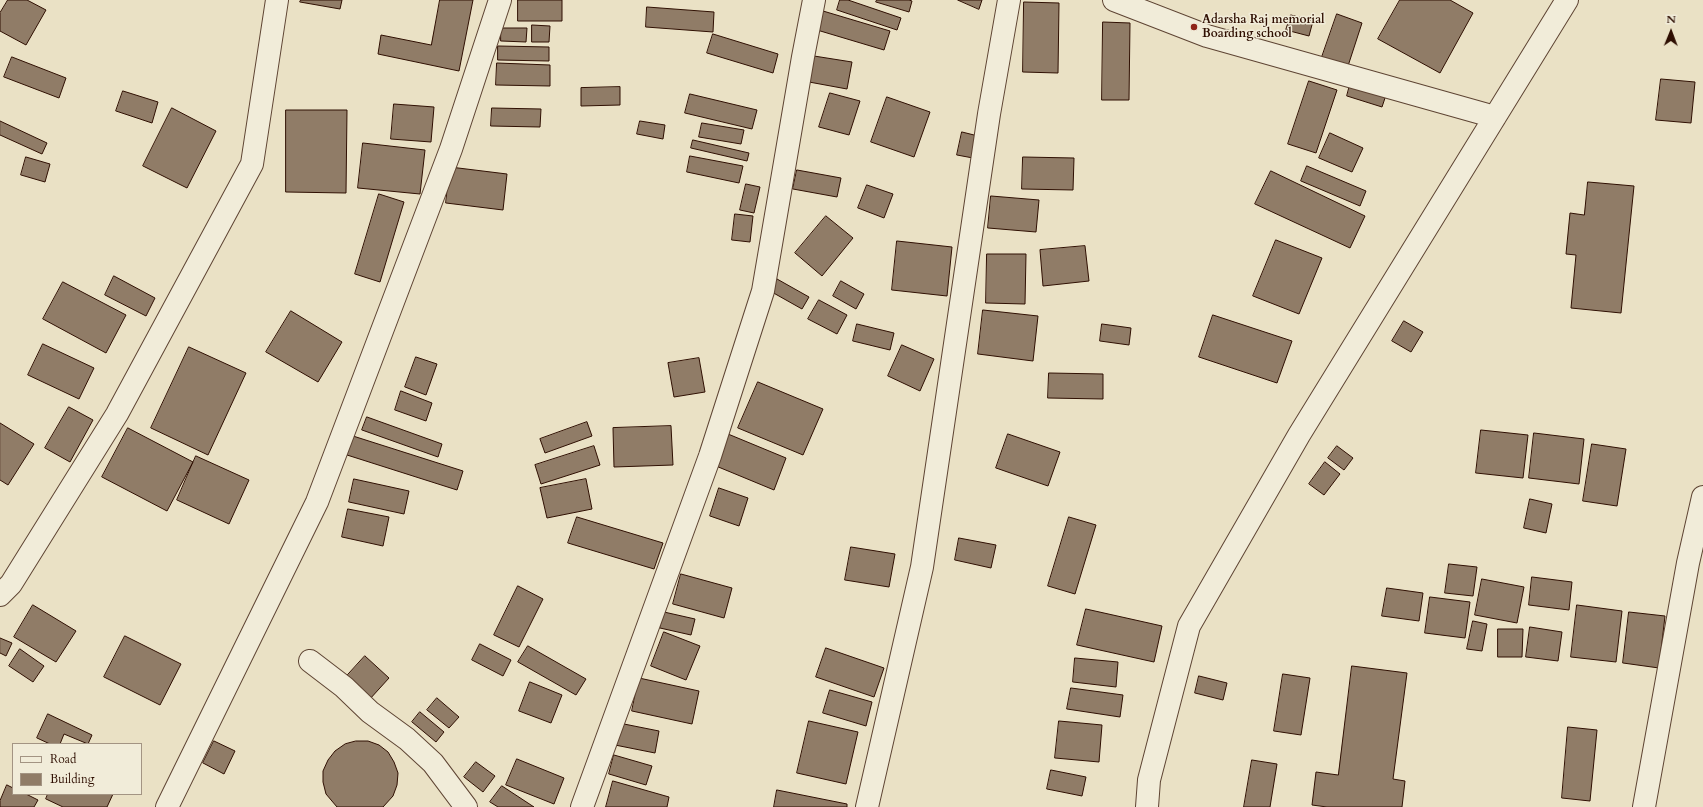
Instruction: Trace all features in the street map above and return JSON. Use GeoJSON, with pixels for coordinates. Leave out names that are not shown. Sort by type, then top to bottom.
{"type":"FeatureCollection","features":[{"type":"Feature","properties":{"kind":"street"},"geometry":{"type":"LineString","coordinates":[[0,595],[11,584],[117,414],[252,164],[277,0]]}},
{"type":"Feature","properties":{"kind":"street"},"geometry":{"type":"LineString","coordinates":[[167,807],[317,502],[451,149],[500,0]]}},
{"type":"Feature","properties":{"kind":"street"},"geometry":{"type":"LineString","coordinates":[[582,807],[710,456],[763,291],[814,0]]}},
{"type":"Feature","properties":{"kind":"street"},"geometry":{"type":"LineString","coordinates":[[867,807],[922,567],[990,114],[1009,0]]}},
{"type":"Feature","properties":{"kind":"street"},"geometry":{"type":"LineString","coordinates":[[1114,0],[1207,36],[1495,117]]}},
{"type":"Feature","properties":{"kind":"street"},"geometry":{"type":"LineString","coordinates":[[1147,807],[1149,780],[1189,626],[1299,435],[1567,0]]}},
{"type":"Feature","properties":{"kind":"street"},"geometry":{"type":"LineString","coordinates":[[1644,807],[1688,563],[1703,497]]}},
{"type":"Feature","properties":{"kind":"street"},"geometry":{"type":"LineString","coordinates":[[310,661],[344,687],[370,712],[407,739],[433,763],[466,807]]}},
{"type":"Feature","properties":{"kind":"street"},"geometry":{"type":"LineString","coordinates":[[1136,807],[1149,780]]}},
{"type":"Feature","properties":{"kind":"building"},"geometry":{"type":"Polygon","coordinates":[[[8,0],[27,0],[46,10],[26,45],[0,31],[0,13],[8,0]]]}},
{"type":"Feature","properties":{"kind":"building"},"geometry":{"type":"Polygon","coordinates":[[[301,0],[342,0],[340,9],[300,2],[301,0]]]}},
{"type":"Feature","properties":{"kind":"building"},"geometry":{"type":"Polygon","coordinates":[[[440,0],[473,0],[459,71],[378,54],[381,35],[431,45],[440,0]]]}},
{"type":"Feature","properties":{"kind":"building"},"geometry":{"type":"Polygon","coordinates":[[[518,0],[562,0],[562,21],[518,21],[518,0]]]}},
{"type":"Feature","properties":{"kind":"building"},"geometry":{"type":"Polygon","coordinates":[[[840,0],[848,0],[901,18],[897,30],[837,10],[840,0]]]}},
{"type":"Feature","properties":{"kind":"building"},"geometry":{"type":"Polygon","coordinates":[[[877,0],[912,1],[909,12],[876,2],[877,0]]]}},
{"type":"Feature","properties":{"kind":"building"},"geometry":{"type":"Polygon","coordinates":[[[958,0],[982,0],[979,9],[958,0]]]}},
{"type":"Feature","properties":{"kind":"building"},"geometry":{"type":"Polygon","coordinates":[[[1400,0],[1450,0],[1473,13],[1440,73],[1378,39],[1400,0]]]}},
{"type":"Feature","properties":{"kind":"building"},"geometry":{"type":"Polygon","coordinates":[[[1024,2],[1059,3],[1058,73],[1023,72],[1024,2]]]}},
{"type":"Feature","properties":{"kind":"building"},"geometry":{"type":"Polygon","coordinates":[[[647,7],[714,12],[713,32],[646,27],[647,7]]]}},
{"type":"Feature","properties":{"kind":"building"},"geometry":{"type":"Polygon","coordinates":[[[823,11],[890,31],[884,50],[817,30],[823,11]]]}},
{"type":"Feature","properties":{"kind":"building"},"geometry":{"type":"Polygon","coordinates":[[[1337,14],[1362,23],[1348,66],[1322,57],[1337,14]]]}},
{"type":"Feature","properties":{"kind":"building"},"geometry":{"type":"Polygon","coordinates":[[[1291,15],[1313,21],[1309,36],[1286,30],[1291,15]]]}},
{"type":"Feature","properties":{"kind":"building"},"geometry":{"type":"Polygon","coordinates":[[[1103,22],[1130,23],[1129,100],[1102,100],[1103,22]]]}},
{"type":"Feature","properties":{"kind":"building"},"geometry":{"type":"Polygon","coordinates":[[[532,25],[550,26],[549,42],[532,42],[532,25]]]}},
{"type":"Feature","properties":{"kind":"building"},"geometry":{"type":"Polygon","coordinates":[[[501,28],[527,28],[526,42],[501,41],[501,28]]]}},
{"type":"Feature","properties":{"kind":"building"},"geometry":{"type":"Polygon","coordinates":[[[713,34],[778,54],[773,73],[707,53],[713,34]]]}},
{"type":"Feature","properties":{"kind":"building"},"geometry":{"type":"Polygon","coordinates":[[[498,46],[549,47],[549,61],[498,60],[498,46]]]}},
{"type":"Feature","properties":{"kind":"building"},"geometry":{"type":"Polygon","coordinates":[[[814,56],[852,62],[847,89],[809,82],[814,56]]]}},
{"type":"Feature","properties":{"kind":"building"},"geometry":{"type":"Polygon","coordinates":[[[12,57],[66,78],[59,98],[4,77],[12,57]]]}},
{"type":"Feature","properties":{"kind":"building"},"geometry":{"type":"Polygon","coordinates":[[[497,63],[550,65],[550,86],[496,85],[497,63]]]}},
{"type":"Feature","properties":{"kind":"building"},"geometry":{"type":"Polygon","coordinates":[[[1661,79],[1695,82],[1691,123],[1656,120],[1661,79]]]}},
{"type":"Feature","properties":{"kind":"building"},"geometry":{"type":"Polygon","coordinates":[[[1309,81],[1337,90],[1316,153],[1288,144],[1309,81]]]}},
{"type":"Feature","properties":{"kind":"building"},"geometry":{"type":"Polygon","coordinates":[[[1351,81],[1387,92],[1382,107],[1347,96],[1351,81]]]}},
{"type":"Feature","properties":{"kind":"building"},"geometry":{"type":"Polygon","coordinates":[[[620,87],[620,105],[581,106],[581,88],[620,87]]]}},
{"type":"Feature","properties":{"kind":"building"},"geometry":{"type":"Polygon","coordinates":[[[123,91],[158,102],[152,123],[116,111],[123,91]]]}},
{"type":"Feature","properties":{"kind":"building"},"geometry":{"type":"Polygon","coordinates":[[[830,93],[860,101],[849,135],[819,127],[830,93]]]}},
{"type":"Feature","properties":{"kind":"building"},"geometry":{"type":"Polygon","coordinates":[[[690,94],[757,110],[752,129],[685,113],[690,94]]]}},
{"type":"Feature","properties":{"kind":"building"},"geometry":{"type":"Polygon","coordinates":[[[887,97],[930,112],[914,157],[871,142],[887,97]]]}},
{"type":"Feature","properties":{"kind":"building"},"geometry":{"type":"Polygon","coordinates":[[[394,104],[434,107],[431,142],[391,139],[394,104]]]}},
{"type":"Feature","properties":{"kind":"building"},"geometry":{"type":"Polygon","coordinates":[[[172,108],[216,131],[187,188],[143,166],[172,108]]]}},
{"type":"Feature","properties":{"kind":"building"},"geometry":{"type":"Polygon","coordinates":[[[492,108],[541,109],[540,127],[491,126],[492,108]]]}},
{"type":"Feature","properties":{"kind":"building"},"geometry":{"type":"Polygon","coordinates":[[[286,110],[347,110],[346,193],[286,192],[286,110]]]}},
{"type":"Feature","properties":{"kind":"building"},"geometry":{"type":"Polygon","coordinates":[[[0,121],[47,143],[42,154],[0,135],[0,121]]]}},
{"type":"Feature","properties":{"kind":"building"},"geometry":{"type":"Polygon","coordinates":[[[640,121],[665,125],[663,139],[637,134],[640,121]]]}},
{"type":"Feature","properties":{"kind":"building"},"geometry":{"type":"Polygon","coordinates":[[[702,123],[744,130],[741,144],[699,137],[702,123]]]}},
{"type":"Feature","properties":{"kind":"building"},"geometry":{"type":"Polygon","coordinates":[[[962,132],[978,136],[973,158],[957,155],[962,132]]]}},
{"type":"Feature","properties":{"kind":"building"},"geometry":{"type":"Polygon","coordinates":[[[1330,133],[1363,148],[1352,172],[1319,158],[1330,133]]]}},
{"type":"Feature","properties":{"kind":"building"},"geometry":{"type":"Polygon","coordinates":[[[693,140],[749,153],[747,161],[691,148],[693,140]]]}},
{"type":"Feature","properties":{"kind":"building"},"geometry":{"type":"Polygon","coordinates":[[[363,143],[425,150],[420,194],[358,188],[363,143]]]}},
{"type":"Feature","properties":{"kind":"building"},"geometry":{"type":"Polygon","coordinates":[[[690,156],[743,166],[739,183],[687,172],[690,156]]]}},
{"type":"Feature","properties":{"kind":"building"},"geometry":{"type":"Polygon","coordinates":[[[26,157],[50,164],[45,182],[21,175],[26,157]]]}},
{"type":"Feature","properties":{"kind":"building"},"geometry":{"type":"Polygon","coordinates":[[[1023,157],[1074,158],[1073,190],[1022,189],[1023,157]]]}},
{"type":"Feature","properties":{"kind":"building"},"geometry":{"type":"Polygon","coordinates":[[[1307,166],[1366,191],[1360,206],[1301,181],[1307,166]]]}},
{"type":"Feature","properties":{"kind":"building"},"geometry":{"type":"Polygon","coordinates":[[[450,167],[507,174],[503,210],[446,203],[450,167]]]}},
{"type":"Feature","properties":{"kind":"building"},"geometry":{"type":"Polygon","coordinates":[[[797,170],[841,178],[837,197],[793,189],[797,170]]]}},
{"type":"Feature","properties":{"kind":"building"},"geometry":{"type":"Polygon","coordinates":[[[1271,171],[1365,216],[1350,248],[1255,204],[1271,171]]]}},
{"type":"Feature","properties":{"kind":"building"},"geometry":{"type":"Polygon","coordinates":[[[1588,182],[1634,186],[1621,313],[1571,308],[1576,255],[1566,254],[1570,213],[1584,215],[1588,182]]]}},
{"type":"Feature","properties":{"kind":"building"},"geometry":{"type":"Polygon","coordinates":[[[746,184],[760,187],[754,213],[740,210],[746,184]]]}},
{"type":"Feature","properties":{"kind":"building"},"geometry":{"type":"Polygon","coordinates":[[[867,185],[893,194],[884,218],[858,208],[867,185]]]}},
{"type":"Feature","properties":{"kind":"building"},"geometry":{"type":"Polygon","coordinates":[[[379,194],[404,202],[380,282],[355,274],[379,194]]]}},
{"type":"Feature","properties":{"kind":"building"},"geometry":{"type":"Polygon","coordinates":[[[991,196],[1039,200],[1036,232],[988,228],[991,196]]]}},
{"type":"Feature","properties":{"kind":"building"},"geometry":{"type":"Polygon","coordinates":[[[735,214],[753,216],[750,242],[732,240],[735,214]]]}},
{"type":"Feature","properties":{"kind":"building"},"geometry":{"type":"Polygon","coordinates":[[[826,216],[853,238],[822,276],[795,253],[826,216]]]}},
{"type":"Feature","properties":{"kind":"building"},"geometry":{"type":"Polygon","coordinates":[[[1276,240],[1322,258],[1299,314],[1253,296],[1276,240]]]}},
{"type":"Feature","properties":{"kind":"building"},"geometry":{"type":"Polygon","coordinates":[[[897,241],[952,247],[947,296],[892,290],[897,241]]]}},
{"type":"Feature","properties":{"kind":"building"},"geometry":{"type":"Polygon","coordinates":[[[1085,246],[1089,281],[1043,286],[1040,250],[1085,246]]]}},
{"type":"Feature","properties":{"kind":"building"},"geometry":{"type":"Polygon","coordinates":[[[987,254],[1026,254],[1025,304],[986,303],[987,254]]]}},
{"type":"Feature","properties":{"kind":"building"},"geometry":{"type":"Polygon","coordinates":[[[114,276],[155,298],[146,316],[105,295],[114,276]]]}},
{"type":"Feature","properties":{"kind":"building"},"geometry":{"type":"Polygon","coordinates":[[[777,279],[809,297],[802,309],[770,291],[777,279]]]}},
{"type":"Feature","properties":{"kind":"building"},"geometry":{"type":"Polygon","coordinates":[[[841,281],[864,294],[856,309],[833,296],[841,281]]]}},
{"type":"Feature","properties":{"kind":"building"},"geometry":{"type":"Polygon","coordinates":[[[63,282],[126,315],[106,353],[43,319],[63,282]]]}},
{"type":"Feature","properties":{"kind":"building"},"geometry":{"type":"Polygon","coordinates":[[[819,300],[847,315],[837,334],[808,319],[819,300]]]}},
{"type":"Feature","properties":{"kind":"building"},"geometry":{"type":"Polygon","coordinates":[[[983,310],[1038,316],[1033,361],[978,354],[983,310]]]}},
{"type":"Feature","properties":{"kind":"building"},"geometry":{"type":"Polygon","coordinates":[[[291,311],[342,342],[318,382],[266,352],[291,311]]]}},
{"type":"Feature","properties":{"kind":"building"},"geometry":{"type":"Polygon","coordinates":[[[1213,315],[1292,341],[1277,383],[1199,357],[1213,315]]]}},
{"type":"Feature","properties":{"kind":"building"},"geometry":{"type":"Polygon","coordinates":[[[1404,321],[1423,332],[1411,352],[1392,341],[1404,321]]]}},
{"type":"Feature","properties":{"kind":"building"},"geometry":{"type":"Polygon","coordinates":[[[857,324],[894,333],[890,350],[853,341],[857,324]]]}},
{"type":"Feature","properties":{"kind":"building"},"geometry":{"type":"Polygon","coordinates":[[[1102,324],[1131,328],[1129,345],[1100,341],[1102,324]]]}},
{"type":"Feature","properties":{"kind":"building"},"geometry":{"type":"Polygon","coordinates":[[[43,344],[94,368],[79,399],[28,375],[43,344]]]}},
{"type":"Feature","properties":{"kind":"building"},"geometry":{"type":"Polygon","coordinates":[[[902,345],[934,359],[920,391],[888,376],[902,345]]]}},
{"type":"Feature","properties":{"kind":"building"},"geometry":{"type":"Polygon","coordinates":[[[189,347],[246,373],[208,455],[151,428],[189,347]]]}},
{"type":"Feature","properties":{"kind":"building"},"geometry":{"type":"Polygon","coordinates":[[[416,357],[437,364],[426,395],[405,387],[416,357]]]}},
{"type":"Feature","properties":{"kind":"building"},"geometry":{"type":"Polygon","coordinates":[[[699,358],[705,392],[674,397],[668,363],[699,358]]]}},
{"type":"Feature","properties":{"kind":"building"},"geometry":{"type":"Polygon","coordinates":[[[1049,373],[1103,374],[1103,399],[1048,398],[1049,373]]]}},
{"type":"Feature","properties":{"kind":"building"},"geometry":{"type":"Polygon","coordinates":[[[758,382],[823,409],[803,455],[738,428],[758,382]]]}},
{"type":"Feature","properties":{"kind":"building"},"geometry":{"type":"Polygon","coordinates":[[[401,391],[432,403],[426,421],[395,410],[401,391]]]}},
{"type":"Feature","properties":{"kind":"building"},"geometry":{"type":"Polygon","coordinates":[[[69,407],[93,420],[70,462],[45,448],[69,407]]]}},
{"type":"Feature","properties":{"kind":"building"},"geometry":{"type":"Polygon","coordinates":[[[367,417],[442,444],[438,457],[362,430],[367,417]]]}},
{"type":"Feature","properties":{"kind":"building"},"geometry":{"type":"Polygon","coordinates":[[[587,422],[592,436],[545,453],[540,439],[587,422]]]}},
{"type":"Feature","properties":{"kind":"building"},"geometry":{"type":"Polygon","coordinates":[[[0,423],[34,444],[8,485],[0,480],[0,423]]]}},
{"type":"Feature","properties":{"kind":"building"},"geometry":{"type":"Polygon","coordinates":[[[671,426],[673,465],[614,467],[613,428],[671,426]]]}},
{"type":"Feature","properties":{"kind":"building"},"geometry":{"type":"Polygon","coordinates":[[[128,428],[193,462],[167,511],[102,477],[128,428]]]}},
{"type":"Feature","properties":{"kind":"building"},"geometry":{"type":"Polygon","coordinates":[[[1481,430],[1528,435],[1523,478],[1476,473],[1481,430]]]}},
{"type":"Feature","properties":{"kind":"building"},"geometry":{"type":"Polygon","coordinates":[[[1534,433],[1584,439],[1579,484],[1529,478],[1534,433]]]}},
{"type":"Feature","properties":{"kind":"building"},"geometry":{"type":"Polygon","coordinates":[[[728,434],[786,458],[774,490],[716,466],[728,434]]]}},
{"type":"Feature","properties":{"kind":"building"},"geometry":{"type":"Polygon","coordinates":[[[1008,434],[1060,452],[1048,486],[996,468],[1008,434]]]}},
{"type":"Feature","properties":{"kind":"building"},"geometry":{"type":"Polygon","coordinates":[[[353,436],[463,471],[457,490],[347,455],[353,436]]]}},
{"type":"Feature","properties":{"kind":"building"},"geometry":{"type":"Polygon","coordinates":[[[1592,444],[1626,449],[1617,506],[1583,501],[1592,444]]]}},
{"type":"Feature","properties":{"kind":"building"},"geometry":{"type":"Polygon","coordinates":[[[594,446],[600,465],[541,484],[535,465],[594,446]]]}},
{"type":"Feature","properties":{"kind":"building"},"geometry":{"type":"Polygon","coordinates":[[[1337,446],[1353,458],[1344,470],[1328,458],[1337,446]]]}},
{"type":"Feature","properties":{"kind":"building"},"geometry":{"type":"Polygon","coordinates":[[[196,456],[249,480],[229,524],[177,500],[196,456]]]}},
{"type":"Feature","properties":{"kind":"building"},"geometry":{"type":"Polygon","coordinates":[[[1325,462],[1340,474],[1324,495],[1309,484],[1325,462]]]}},
{"type":"Feature","properties":{"kind":"building"},"geometry":{"type":"Polygon","coordinates":[[[354,479],[409,491],[404,514],[349,502],[354,479]]]}},
{"type":"Feature","properties":{"kind":"building"},"geometry":{"type":"Polygon","coordinates":[[[586,479],[592,509],[547,518],[540,488],[586,479]]]}},
{"type":"Feature","properties":{"kind":"building"},"geometry":{"type":"Polygon","coordinates":[[[719,488],[748,498],[739,526],[710,516],[719,488]]]}},
{"type":"Feature","properties":{"kind":"building"},"geometry":{"type":"Polygon","coordinates":[[[1530,499],[1552,504],[1546,533],[1524,528],[1530,499]]]}},
{"type":"Feature","properties":{"kind":"building"},"geometry":{"type":"Polygon","coordinates":[[[348,509],[389,517],[383,546],[342,537],[348,509]]]}},
{"type":"Feature","properties":{"kind":"building"},"geometry":{"type":"Polygon","coordinates":[[[577,517],[663,543],[654,569],[568,543],[577,517]]]}},
{"type":"Feature","properties":{"kind":"building"},"geometry":{"type":"Polygon","coordinates":[[[1069,517],[1096,525],[1075,594],[1048,586],[1069,517]]]}},
{"type":"Feature","properties":{"kind":"building"},"geometry":{"type":"Polygon","coordinates":[[[959,538],[996,545],[991,568],[955,560],[959,538]]]}},
{"type":"Feature","properties":{"kind":"building"},"geometry":{"type":"Polygon","coordinates":[[[851,547],[895,554],[889,587],[845,580],[851,547]]]}},
{"type":"Feature","properties":{"kind":"building"},"geometry":{"type":"Polygon","coordinates":[[[1449,564],[1477,567],[1473,596],[1445,593],[1449,564]]]}},
{"type":"Feature","properties":{"kind":"building"},"geometry":{"type":"Polygon","coordinates":[[[681,574],[732,588],[724,618],[673,604],[681,574]]]}},
{"type":"Feature","properties":{"kind":"building"},"geometry":{"type":"Polygon","coordinates":[[[1532,577],[1572,582],[1569,610],[1529,605],[1532,577]]]}},
{"type":"Feature","properties":{"kind":"building"},"geometry":{"type":"Polygon","coordinates":[[[1482,579],[1524,587],[1517,623],[1475,615],[1482,579]]]}},
{"type":"Feature","properties":{"kind":"building"},"geometry":{"type":"Polygon","coordinates":[[[518,586],[543,599],[519,647],[494,635],[518,586]]]}},
{"type":"Feature","properties":{"kind":"building"},"geometry":{"type":"Polygon","coordinates":[[[1387,588],[1423,593],[1419,621],[1382,616],[1387,588]]]}},
{"type":"Feature","properties":{"kind":"building"},"geometry":{"type":"Polygon","coordinates":[[[1430,597],[1470,602],[1465,638],[1425,633],[1430,597]]]}},
{"type":"Feature","properties":{"kind":"building"},"geometry":{"type":"Polygon","coordinates":[[[33,605],[76,631],[56,662],[14,637],[33,605]]]}},
{"type":"Feature","properties":{"kind":"building"},"geometry":{"type":"Polygon","coordinates":[[[1577,605],[1622,611],[1616,662],[1571,657],[1577,605]]]}},
{"type":"Feature","properties":{"kind":"building"},"geometry":{"type":"Polygon","coordinates":[[[1086,609],[1162,626],[1154,662],[1077,645],[1086,609]]]}},
{"type":"Feature","properties":{"kind":"building"},"geometry":{"type":"Polygon","coordinates":[[[664,612],[695,619],[691,635],[660,628],[664,612]]]}},
{"type":"Feature","properties":{"kind":"building"},"geometry":{"type":"Polygon","coordinates":[[[1629,612],[1665,616],[1659,668],[1623,663],[1629,612]]]}},
{"type":"Feature","properties":{"kind":"building"},"geometry":{"type":"Polygon","coordinates":[[[1473,621],[1487,624],[1482,651],[1467,649],[1473,621]]]}},
{"type":"Feature","properties":{"kind":"building"},"geometry":{"type":"Polygon","coordinates":[[[1530,627],[1562,632],[1558,661],[1526,657],[1530,627]]]}},
{"type":"Feature","properties":{"kind":"building"},"geometry":{"type":"Polygon","coordinates":[[[1498,629],[1523,629],[1522,657],[1498,657],[1498,629]]]}},
{"type":"Feature","properties":{"kind":"building"},"geometry":{"type":"Polygon","coordinates":[[[664,632],[700,646],[686,680],[651,666],[664,632]]]}},
{"type":"Feature","properties":{"kind":"building"},"geometry":{"type":"Polygon","coordinates":[[[125,636],[181,664],[160,705],[104,677],[125,636]]]}},
{"type":"Feature","properties":{"kind":"building"},"geometry":{"type":"Polygon","coordinates":[[[0,638],[12,643],[6,656],[0,653],[0,638]]]}},
{"type":"Feature","properties":{"kind":"building"},"geometry":{"type":"Polygon","coordinates":[[[480,644],[511,660],[503,676],[472,660],[480,644]]]}},
{"type":"Feature","properties":{"kind":"building"},"geometry":{"type":"Polygon","coordinates":[[[528,646],[586,679],[576,695],[518,662],[528,646]]]}},
{"type":"Feature","properties":{"kind":"building"},"geometry":{"type":"Polygon","coordinates":[[[826,648],[884,668],[874,697],[816,677],[826,648]]]}},
{"type":"Feature","properties":{"kind":"building"},"geometry":{"type":"Polygon","coordinates":[[[20,649],[44,666],[33,682],[9,666],[20,649]]]}},
{"type":"Feature","properties":{"kind":"building"},"geometry":{"type":"Polygon","coordinates":[[[365,656],[389,678],[369,700],[345,678],[365,656]]]}},
{"type":"Feature","properties":{"kind":"building"},"geometry":{"type":"Polygon","coordinates":[[[1075,658],[1118,662],[1116,687],[1073,682],[1075,658]]]}},
{"type":"Feature","properties":{"kind":"building"},"geometry":{"type":"Polygon","coordinates":[[[1352,666],[1407,673],[1393,779],[1405,781],[1402,807],[1327,807],[1312,805],[1316,772],[1338,775],[1352,666]]]}},
{"type":"Feature","properties":{"kind":"building"},"geometry":{"type":"Polygon","coordinates":[[[1283,674],[1310,678],[1301,735],[1274,731],[1283,674]]]}},
{"type":"Feature","properties":{"kind":"building"},"geometry":{"type":"Polygon","coordinates":[[[1199,676],[1227,683],[1223,700],[1195,693],[1199,676]]]}},
{"type":"Feature","properties":{"kind":"building"},"geometry":{"type":"Polygon","coordinates":[[[639,678],[699,691],[692,724],[632,711],[639,678]]]}},
{"type":"Feature","properties":{"kind":"building"},"geometry":{"type":"Polygon","coordinates":[[[530,682],[562,695],[551,723],[519,711],[530,682]]]}},
{"type":"Feature","properties":{"kind":"building"},"geometry":{"type":"Polygon","coordinates":[[[1071,688],[1123,695],[1120,717],[1067,709],[1071,688]]]}},
{"type":"Feature","properties":{"kind":"building"},"geometry":{"type":"Polygon","coordinates":[[[830,690],[872,702],[866,726],[823,713],[830,690]]]}},
{"type":"Feature","properties":{"kind":"building"},"geometry":{"type":"Polygon","coordinates":[[[437,698],[459,717],[449,728],[427,710],[437,698]]]}},
{"type":"Feature","properties":{"kind":"building"},"geometry":{"type":"Polygon","coordinates":[[[420,712],[444,732],[436,742],[412,722],[420,712]]]}},
{"type":"Feature","properties":{"kind":"building"},"geometry":{"type":"Polygon","coordinates":[[[48,714],[92,735],[88,743],[64,734],[60,743],[48,743],[37,738],[48,714]]]}},
{"type":"Feature","properties":{"kind":"building"},"geometry":{"type":"Polygon","coordinates":[[[809,721],[858,732],[846,784],[797,773],[809,721]]]}},
{"type":"Feature","properties":{"kind":"building"},"geometry":{"type":"Polygon","coordinates":[[[1059,721],[1102,725],[1099,762],[1055,758],[1059,721]]]}},
{"type":"Feature","properties":{"kind":"building"},"geometry":{"type":"Polygon","coordinates":[[[619,723],[659,731],[655,753],[615,745],[619,723]]]}},
{"type":"Feature","properties":{"kind":"building"},"geometry":{"type":"Polygon","coordinates":[[[1568,727],[1597,730],[1590,801],[1562,798],[1568,727]]]}},
{"type":"Feature","properties":{"kind":"building"},"geometry":{"type":"Polygon","coordinates":[[[214,741],[235,751],[224,774],[203,763],[214,741]]]}},
{"type":"Feature","properties":{"kind":"building"},"geometry":{"type":"Polygon","coordinates":[[[356,741],[368,741],[379,745],[388,752],[394,762],[398,773],[397,785],[393,796],[383,807],[337,807],[326,794],[323,782],[323,771],[328,760],[335,751],[345,744],[356,741]]]}},
{"type":"Feature","properties":{"kind":"building"},"geometry":{"type":"Polygon","coordinates":[[[614,755],[652,766],[646,785],[609,774],[614,755]]]}},
{"type":"Feature","properties":{"kind":"building"},"geometry":{"type":"Polygon","coordinates":[[[517,759],[564,778],[554,804],[506,785],[517,759]]]}},
{"type":"Feature","properties":{"kind":"building"},"geometry":{"type":"Polygon","coordinates":[[[1252,760],[1277,764],[1270,807],[1244,807],[1252,760]]]}},
{"type":"Feature","properties":{"kind":"building"},"geometry":{"type":"Polygon","coordinates":[[[476,762],[495,776],[483,792],[464,777],[476,762]]]}},
{"type":"Feature","properties":{"kind":"building"},"geometry":{"type":"Polygon","coordinates":[[[1051,770],[1086,777],[1082,796],[1047,789],[1051,770]]]}},
{"type":"Feature","properties":{"kind":"building"},"geometry":{"type":"Polygon","coordinates":[[[613,781],[669,797],[667,807],[606,807],[613,781]]]}},
{"type":"Feature","properties":{"kind":"building"},"geometry":{"type":"Polygon","coordinates":[[[7,785],[12,788],[12,795],[28,795],[38,800],[34,807],[0,807],[0,801],[7,785]]]}},
{"type":"Feature","properties":{"kind":"building"},"geometry":{"type":"Polygon","coordinates":[[[502,786],[534,807],[498,807],[490,802],[502,786]]]}},
{"type":"Feature","properties":{"kind":"building"},"geometry":{"type":"Polygon","coordinates":[[[777,790],[847,804],[847,807],[774,807],[777,790]]]}},
{"type":"Feature","properties":{"kind":"building"},"geometry":{"type":"Polygon","coordinates":[[[48,795],[113,795],[107,807],[63,807],[46,799],[48,795]]]}},
{"type":"Feature","properties":{"kind":"place","name":"Adarsha Raj memorial Boarding school"},"geometry":{"type":"Point","coordinates":[1194,27]}}]}
